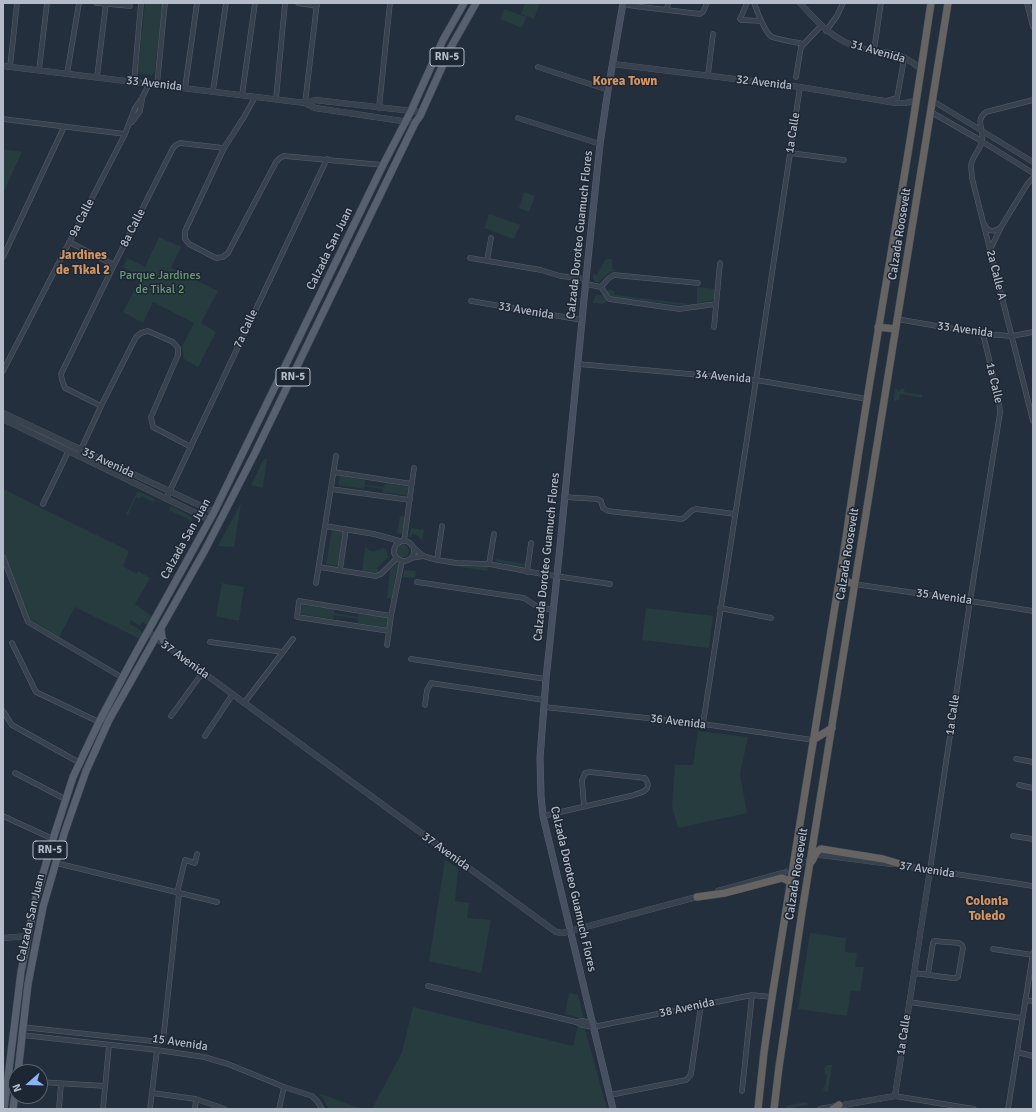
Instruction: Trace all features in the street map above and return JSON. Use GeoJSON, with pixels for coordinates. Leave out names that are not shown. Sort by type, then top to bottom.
{"type":"FeatureCollection","features":[{"type":"Feature","properties":{"kind":"highway","name":"Calzada Roosevelt"},"geometry":{"type":"LineString","coordinates":[[758,1109],[772,997],[866,399],[897,218],[931,3]]}},
{"type":"Feature","properties":{"kind":"highway","name":"Calzada Roosevelt"},"geometry":{"type":"LineString","coordinates":[[774,1109],[786,1015],[948,3]]}},
{"type":"Feature","properties":{"kind":"highway"},"geometry":{"type":"LineString","coordinates":[[878,327],[896,329]]}},
{"type":"Feature","properties":{"kind":"highway"},"geometry":{"type":"LineString","coordinates":[[843,552],[846,562],[844,578],[848,583],[854,584]]}},
{"type":"Feature","properties":{"kind":"highway"},"geometry":{"type":"LineString","coordinates":[[813,740],[832,728]]}},
{"type":"Feature","properties":{"kind":"highway"},"geometry":{"type":"LineString","coordinates":[[809,869],[816,853],[821,849],[883,859],[906,866]]}},
{"type":"Feature","properties":{"kind":"highway"},"geometry":{"type":"LineString","coordinates":[[697,897],[725,893],[782,878],[787,880],[790,884]]}},
{"type":"Feature","properties":{"kind":"main road","name":"Calzada San Juan"},"geometry":{"type":"LineString","coordinates":[[4,1109],[4,1086],[21,972],[34,905],[66,799],[80,764],[99,722],[210,520],[383,164],[411,111],[443,40],[464,3]]}},
{"type":"Feature","properties":{"kind":"main road","name":"Calzada San Juan"},"geometry":{"type":"LineString","coordinates":[[19,1064],[28,984],[43,907],[65,831],[86,771],[109,720],[205,550],[255,453],[416,123],[451,47],[476,3]]}},
{"type":"Feature","properties":{"kind":"main road","name":"Calzada Doroteo Guamuch Flores"},"geometry":{"type":"LineString","coordinates":[[613,1109],[543,816],[540,758],[556,576],[600,144],[623,4]]}},
{"type":"Feature","properties":{"kind":"main road"},"geometry":{"type":"LineString","coordinates":[[162,626],[161,634],[166,645]]}},
{"type":"Feature","properties":{"kind":"street"},"geometry":{"type":"LineString","coordinates":[[10,67],[17,3]]}},
{"type":"Feature","properties":{"kind":"street"},"geometry":{"type":"LineString","coordinates":[[38,70],[47,3]]}},
{"type":"Feature","properties":{"kind":"street"},"geometry":{"type":"LineString","coordinates":[[67,74],[79,3]]}},
{"type":"Feature","properties":{"kind":"street"},"geometry":{"type":"LineString","coordinates":[[96,3],[130,6]]}},
{"type":"Feature","properties":{"kind":"street"},"geometry":{"type":"LineString","coordinates":[[134,82],[141,3]]}},
{"type":"Feature","properties":{"kind":"street"},"geometry":{"type":"LineString","coordinates":[[157,85],[165,3]]}},
{"type":"Feature","properties":{"kind":"street"},"geometry":{"type":"LineString","coordinates":[[185,88],[197,3]]}},
{"type":"Feature","properties":{"kind":"street"},"geometry":{"type":"LineString","coordinates":[[213,92],[226,3]]}},
{"type":"Feature","properties":{"kind":"street"},"geometry":{"type":"LineString","coordinates":[[242,95],[255,3]]}},
{"type":"Feature","properties":{"kind":"street"},"geometry":{"type":"LineString","coordinates":[[276,99],[285,3]]}},
{"type":"Feature","properties":{"kind":"street"},"geometry":{"type":"LineString","coordinates":[[298,3],[317,4],[305,103]]}},
{"type":"Feature","properties":{"kind":"street"},"geometry":{"type":"LineString","coordinates":[[379,108],[390,3]]}},
{"type":"Feature","properties":{"kind":"street"},"geometry":{"type":"LineString","coordinates":[[667,9],[668,3]]}},
{"type":"Feature","properties":{"kind":"street"},"geometry":{"type":"LineString","coordinates":[[623,4],[700,14],[703,12],[707,3]]}},
{"type":"Feature","properties":{"kind":"street"},"geometry":{"type":"LineString","coordinates":[[747,3],[740,19],[761,21]]}},
{"type":"Feature","properties":{"kind":"street"},"geometry":{"type":"LineString","coordinates":[[754,3],[761,21],[772,36],[804,44]]}},
{"type":"Feature","properties":{"kind":"street","name":"31 Avenida"},"geometry":{"type":"LineString","coordinates":[[800,3],[826,31],[847,43],[861,48],[897,54],[911,61],[921,69]]}},
{"type":"Feature","properties":{"kind":"street"},"geometry":{"type":"LineString","coordinates":[[826,31],[837,16],[843,3]]}},
{"type":"Feature","properties":{"kind":"street"},"geometry":{"type":"LineString","coordinates":[[874,50],[881,3]]}},
{"type":"Feature","properties":{"kind":"street"},"geometry":{"type":"LineString","coordinates":[[1027,3],[1032,17],[1033,27]]}},
{"type":"Feature","properties":{"kind":"street"},"geometry":{"type":"LineString","coordinates":[[97,77],[106,4]]}},
{"type":"Feature","properties":{"kind":"street"},"geometry":{"type":"LineString","coordinates":[[796,77],[801,47],[821,26]]}},
{"type":"Feature","properties":{"kind":"street"},"geometry":{"type":"LineString","coordinates":[[708,75],[713,34]]}},
{"type":"Feature","properties":{"kind":"street"},"geometry":{"type":"LineString","coordinates":[[886,101],[897,98],[904,65],[897,54]]}},
{"type":"Feature","properties":{"kind":"street","name":"32 Avenida"},"geometry":{"type":"LineString","coordinates":[[613,64],[800,87],[896,103],[916,101]]}},
{"type":"Feature","properties":{"kind":"street","name":"33 Avenida"},"geometry":{"type":"LineString","coordinates":[[3,66],[255,96],[305,103],[315,108],[416,123]]}},
{"type":"Feature","properties":{"kind":"street"},"geometry":{"type":"LineString","coordinates":[[538,67],[608,90]]}},
{"type":"Feature","properties":{"kind":"street","name":"9a Calle"},"geometry":{"type":"LineString","coordinates":[[3,371],[6,359],[70,242],[128,128],[135,108],[149,84]]}},
{"type":"Feature","properties":{"kind":"street","name":"1a Calle"},"geometry":{"type":"LineString","coordinates":[[702,724],[800,87]]}},
{"type":"Feature","properties":{"kind":"street"},"geometry":{"type":"LineString","coordinates":[[255,96],[224,148],[185,231],[185,239],[189,244],[216,258],[223,257],[228,253],[276,162],[284,156],[383,164]]}},
{"type":"Feature","properties":{"kind":"street","name":"33 Avenida"},"geometry":{"type":"LineString","coordinates":[[305,103],[315,100],[421,112]]}},
{"type":"Feature","properties":{"kind":"street","name":"2a Calle A"},"geometry":{"type":"LineString","coordinates":[[1033,100],[986,112],[982,115],[980,119],[982,141],[971,165],[972,178],[1033,420]]}},
{"type":"Feature","properties":{"kind":"street"},"geometry":{"type":"LineString","coordinates":[[933,101],[1033,162]]}},
{"type":"Feature","properties":{"kind":"street"},"geometry":{"type":"LineString","coordinates":[[931,112],[982,141],[1033,173]]}},
{"type":"Feature","properties":{"kind":"street"},"geometry":{"type":"LineString","coordinates":[[518,118],[600,144]]}},
{"type":"Feature","properties":{"kind":"street"},"geometry":{"type":"LineString","coordinates":[[3,119],[125,134]]}},
{"type":"Feature","properties":{"kind":"street"},"geometry":{"type":"LineString","coordinates":[[3,257],[64,127]]}},
{"type":"Feature","properties":{"kind":"street","name":"8a Calle"},"geometry":{"type":"LineString","coordinates":[[101,406],[65,388],[61,374],[173,148],[180,143],[224,148]]}},
{"type":"Feature","properties":{"kind":"street"},"geometry":{"type":"LineString","coordinates":[[790,153],[844,160]]}},
{"type":"Feature","properties":{"kind":"street","name":"7a Calle"},"geometry":{"type":"LineString","coordinates":[[166,499],[327,160]]}},
{"type":"Feature","properties":{"kind":"street"},"geometry":{"type":"LineString","coordinates":[[990,250],[1001,227],[1028,183],[1033,178]]}},
{"type":"Feature","properties":{"kind":"street"},"geometry":{"type":"LineString","coordinates":[[984,223],[986,228],[991,231],[997,231],[1001,227]]}},
{"type":"Feature","properties":{"kind":"street"},"geometry":{"type":"LineString","coordinates":[[487,261],[491,238]]}},
{"type":"Feature","properties":{"kind":"street"},"geometry":{"type":"LineString","coordinates":[[70,242],[114,265]]}},
{"type":"Feature","properties":{"kind":"street"},"geometry":{"type":"LineString","coordinates":[[470,258],[541,270],[586,282],[601,287],[609,299],[679,309],[716,304]]}},
{"type":"Feature","properties":{"kind":"street"},"geometry":{"type":"LineString","coordinates":[[714,327],[720,263]]}},
{"type":"Feature","properties":{"kind":"street"},"geometry":{"type":"LineString","coordinates":[[601,287],[614,275],[698,283]]}},
{"type":"Feature","properties":{"kind":"street","name":"33 Avenida"},"geometry":{"type":"LineString","coordinates":[[471,301],[582,320]]}},
{"type":"Feature","properties":{"kind":"street","name":"33 Avenida"},"geometry":{"type":"LineString","coordinates":[[897,319],[983,334],[1012,336],[1033,332]]}},
{"type":"Feature","properties":{"kind":"street"},"geometry":{"type":"LineString","coordinates":[[78,456],[101,406],[136,337],[141,333],[148,331],[173,342],[178,348],[178,355],[151,417],[153,427],[191,446]]}},
{"type":"Feature","properties":{"kind":"street","name":"1a Calle"},"geometry":{"type":"LineString","coordinates":[[895,1096],[1000,413],[999,400],[983,334]]}},
{"type":"Feature","properties":{"kind":"street","name":"34 Avenida"},"geometry":{"type":"LineString","coordinates":[[578,364],[756,380],[866,399]]}},
{"type":"Feature","properties":{"kind":"street","name":"35 Avenida"},"geometry":{"type":"LineString","coordinates":[[3,413],[214,512]]}},
{"type":"Feature","properties":{"kind":"street","name":"35 Avenida"},"geometry":{"type":"LineString","coordinates":[[3,419],[210,520]]}},
{"type":"Feature","properties":{"kind":"street"},"geometry":{"type":"LineString","coordinates":[[44,504],[68,452]]}},
{"type":"Feature","properties":{"kind":"street"},"geometry":{"type":"LineString","coordinates":[[316,583],[336,456]]}},
{"type":"Feature","properties":{"kind":"street"},"geometry":{"type":"LineString","coordinates":[[387,645],[399,560],[393,550],[395,545],[402,541],[410,500],[414,468]]}},
{"type":"Feature","properties":{"kind":"street"},"geometry":{"type":"LineString","coordinates":[[334,472],[412,484]]}},
{"type":"Feature","properties":{"kind":"street"},"geometry":{"type":"LineString","coordinates":[[331,488],[410,500]]}},
{"type":"Feature","properties":{"kind":"street"},"geometry":{"type":"LineString","coordinates":[[564,497],[601,500],[603,508],[608,511],[681,519],[696,509],[735,514]]}},
{"type":"Feature","properties":{"kind":"street"},"geometry":{"type":"LineString","coordinates":[[326,526],[374,534],[410,543],[423,556]]}},
{"type":"Feature","properties":{"kind":"street"},"geometry":{"type":"LineString","coordinates":[[437,560],[442,526]]}},
{"type":"Feature","properties":{"kind":"street"},"geometry":{"type":"LineString","coordinates":[[340,570],[346,529]]}},
{"type":"Feature","properties":{"kind":"street"},"geometry":{"type":"LineString","coordinates":[[489,564],[494,534]]}},
{"type":"Feature","properties":{"kind":"street"},"geometry":{"type":"LineString","coordinates":[[527,572],[531,543]]}},
{"type":"Feature","properties":{"kind":"street"},"geometry":{"type":"LineString","coordinates":[[411,558],[414,552],[412,546]]}},
{"type":"Feature","properties":{"kind":"street"},"geometry":{"type":"LineString","coordinates":[[319,567],[376,576],[382,574],[399,560],[407,561],[411,558],[423,556],[457,563],[489,564],[527,572],[610,584]]}},
{"type":"Feature","properties":{"kind":"street"},"geometry":{"type":"LineString","coordinates":[[3,557],[28,622],[123,678]]}},
{"type":"Feature","properties":{"kind":"street"},"geometry":{"type":"LineString","coordinates":[[417,582],[524,598],[538,607],[553,610]]}},
{"type":"Feature","properties":{"kind":"street","name":"35 Avenida"},"geometry":{"type":"LineString","coordinates":[[854,584],[1033,611]]}},
{"type":"Feature","properties":{"kind":"street"},"geometry":{"type":"LineString","coordinates":[[389,631],[296,617],[299,601],[391,616]]}},
{"type":"Feature","properties":{"kind":"street"},"geometry":{"type":"LineString","coordinates":[[720,608],[771,618]]}},
{"type":"Feature","properties":{"kind":"street","name":"37 Avenida"},"geometry":{"type":"LineString","coordinates":[[148,632],[556,932],[560,933],[783,873]]}},
{"type":"Feature","properties":{"kind":"street"},"geometry":{"type":"LineString","coordinates":[[244,703],[293,639]]}},
{"type":"Feature","properties":{"kind":"street"},"geometry":{"type":"LineString","coordinates":[[210,642],[282,654]]}},
{"type":"Feature","properties":{"kind":"street"},"geometry":{"type":"LineString","coordinates":[[12,643],[36,692],[99,722]]}},
{"type":"Feature","properties":{"kind":"street"},"geometry":{"type":"LineString","coordinates":[[411,659],[546,679]]}},
{"type":"Feature","properties":{"kind":"street"},"geometry":{"type":"LineString","coordinates":[[171,716],[203,672]]}},
{"type":"Feature","properties":{"kind":"street","name":"36 Avenida"},"geometry":{"type":"LineString","coordinates":[[425,705],[427,690],[431,683],[544,704],[813,740]]}},
{"type":"Feature","properties":{"kind":"street"},"geometry":{"type":"LineString","coordinates":[[205,736],[233,694]]}},
{"type":"Feature","properties":{"kind":"street"},"geometry":{"type":"LineString","coordinates":[[3,711],[12,725],[80,764]]}},
{"type":"Feature","properties":{"kind":"street"},"geometry":{"type":"LineString","coordinates":[[1016,759],[1033,762]]}},
{"type":"Feature","properties":{"kind":"street"},"geometry":{"type":"LineString","coordinates":[[543,816],[584,807],[641,793],[646,790],[648,782],[645,778],[590,772],[585,773],[582,780],[584,807]]}},
{"type":"Feature","properties":{"kind":"street"},"geometry":{"type":"LineString","coordinates":[[15,773],[66,799]]}},
{"type":"Feature","properties":{"kind":"street"},"geometry":{"type":"LineString","coordinates":[[1019,785],[1033,788]]}},
{"type":"Feature","properties":{"kind":"street"},"geometry":{"type":"LineString","coordinates":[[3,816],[53,839]]}},
{"type":"Feature","properties":{"kind":"street"},"geometry":{"type":"LineString","coordinates":[[1013,836],[1033,839]]}},
{"type":"Feature","properties":{"kind":"street"},"geometry":{"type":"LineString","coordinates":[[22,1027],[161,1042],[164,1040],[178,893],[185,860],[195,863],[196,854]]}},
{"type":"Feature","properties":{"kind":"street","name":"37 Avenida"},"geometry":{"type":"LineString","coordinates":[[821,855],[906,866],[1033,886]]}},
{"type":"Feature","properties":{"kind":"street"},"geometry":{"type":"LineString","coordinates":[[56,863],[217,902]]}},
{"type":"Feature","properties":{"kind":"street"},"geometry":{"type":"LineString","coordinates":[[3,938],[28,936]]}},
{"type":"Feature","properties":{"kind":"street"},"geometry":{"type":"LineString","coordinates":[[914,973],[953,978],[958,977],[963,948],[962,945],[959,943],[934,941],[928,974]]}},
{"type":"Feature","properties":{"kind":"street"},"geometry":{"type":"LineString","coordinates":[[993,949],[1033,954],[1008,1109]]}},
{"type":"Feature","properties":{"kind":"street","name":"38 Avenida"},"geometry":{"type":"LineString","coordinates":[[428,986],[576,1022],[582,1025],[606,1025],[701,1004],[752,995],[772,997]]}},
{"type":"Feature","properties":{"kind":"street"},"geometry":{"type":"LineString","coordinates":[[742,1091],[752,995]]}},
{"type":"Feature","properties":{"kind":"street"},"geometry":{"type":"LineString","coordinates":[[1025,1000],[1033,1001]]}},
{"type":"Feature","properties":{"kind":"street"},"geometry":{"type":"LineString","coordinates":[[909,1002],[1022,1018]]}},
{"type":"Feature","properties":{"kind":"street"},"geometry":{"type":"LineString","coordinates":[[610,1095],[686,1080],[689,1077],[691,1074],[701,1004]]}},
{"type":"Feature","properties":{"kind":"street","name":"15 Avenida"},"geometry":{"type":"LineString","coordinates":[[22,1035],[204,1057],[228,1064],[284,1087],[312,1096],[315,1098],[320,1108]]}},
{"type":"Feature","properties":{"kind":"street"},"geometry":{"type":"LineString","coordinates":[[103,1109],[109,1045]]}},
{"type":"Feature","properties":{"kind":"street"},"geometry":{"type":"LineString","coordinates":[[150,1109],[156,1050]]}},
{"type":"Feature","properties":{"kind":"street"},"geometry":{"type":"LineString","coordinates":[[1017,1052],[1033,1056]]}},
{"type":"Feature","properties":{"kind":"street"},"geometry":{"type":"LineString","coordinates":[[48,1082],[105,1086]]}},
{"type":"Feature","properties":{"kind":"street"},"geometry":{"type":"LineString","coordinates":[[58,1109],[61,1083]]}},
{"type":"Feature","properties":{"kind":"street"},"geometry":{"type":"LineString","coordinates":[[279,1109],[284,1087]]}},
{"type":"Feature","properties":{"kind":"street"},"geometry":{"type":"LineString","coordinates":[[152,1092],[196,1098],[225,1109]]}},
{"type":"Feature","properties":{"kind":"street"},"geometry":{"type":"LineString","coordinates":[[820,1109],[851,1106],[895,1096],[949,1107],[974,1109]]}},
{"type":"Feature","properties":{"kind":"street"},"geometry":{"type":"LineString","coordinates":[[195,1109],[196,1098]]}},
{"type":"Feature","properties":{"kind":"green space"},"geometry":{"type":"Polygon","coordinates":[[[145,3],[163,3],[155,71],[152,75],[139,73],[138,70],[145,3]]]}},
{"type":"Feature","properties":{"kind":"green space"},"geometry":{"type":"Polygon","coordinates":[[[525,3],[540,3],[534,19],[521,14],[525,3]]]}},
{"type":"Feature","properties":{"kind":"green space"},"geometry":{"type":"Polygon","coordinates":[[[504,9],[526,17],[522,28],[500,19],[504,9]]]}},
{"type":"Feature","properties":{"kind":"green space"},"geometry":{"type":"Polygon","coordinates":[[[3,149],[22,152],[3,193],[3,149]]]}},
{"type":"Feature","properties":{"kind":"green space"},"geometry":{"type":"Polygon","coordinates":[[[524,192],[535,196],[529,212],[519,208],[524,192]]]}},
{"type":"Feature","properties":{"kind":"green space"},"geometry":{"type":"Polygon","coordinates":[[[489,214],[520,225],[514,239],[484,228],[489,214]]]}},
{"type":"Feature","properties":{"kind":"green space","name":"Parque Jardines de Tikal 2"},"geometry":{"type":"Polygon","coordinates":[[[159,237],[181,247],[171,268],[218,291],[201,323],[216,332],[198,367],[184,359],[182,347],[194,323],[153,302],[143,323],[123,312],[141,277],[123,267],[127,258],[145,267],[159,237]]]}},
{"type":"Feature","properties":{"kind":"green space"},"geometry":{"type":"Polygon","coordinates":[[[607,259],[612,259],[612,269],[616,270],[610,272],[599,282],[595,282],[593,279],[593,274],[597,275],[607,259]]]}},
{"type":"Feature","properties":{"kind":"green space"},"geometry":{"type":"Polygon","coordinates":[[[697,287],[717,289],[714,300],[697,303],[697,287]]]}},
{"type":"Feature","properties":{"kind":"green space"},"geometry":{"type":"Polygon","coordinates":[[[609,290],[614,291],[615,295],[689,304],[681,305],[613,298],[606,292],[609,290]]]}},
{"type":"Feature","properties":{"kind":"green space"},"geometry":{"type":"Polygon","coordinates":[[[595,296],[606,296],[606,303],[593,303],[595,296]]]}},
{"type":"Feature","properties":{"kind":"green space"},"geometry":{"type":"Polygon","coordinates":[[[895,388],[898,392],[899,390],[905,388],[904,392],[922,395],[922,398],[900,394],[899,400],[894,401],[895,388]]]}},
{"type":"Feature","properties":{"kind":"green space"},"geometry":{"type":"Polygon","coordinates":[[[267,459],[263,488],[251,485],[263,460],[267,459]]]}},
{"type":"Feature","properties":{"kind":"green space"},"geometry":{"type":"Polygon","coordinates":[[[340,476],[365,480],[365,485],[384,487],[385,483],[410,487],[409,496],[383,492],[383,489],[365,486],[364,489],[338,485],[340,476]]]}},
{"type":"Feature","properties":{"kind":"green space"},"geometry":{"type":"Polygon","coordinates":[[[3,489],[129,551],[123,566],[136,574],[138,571],[150,578],[135,604],[153,617],[148,625],[142,622],[140,626],[131,620],[129,623],[144,633],[140,639],[75,607],[59,637],[30,619],[3,551],[3,489]]]}},
{"type":"Feature","properties":{"kind":"green space"},"geometry":{"type":"Polygon","coordinates":[[[138,491],[155,499],[153,502],[141,496],[140,499],[136,497],[128,515],[126,514],[138,491]]]}},
{"type":"Feature","properties":{"kind":"green space"},"geometry":{"type":"Polygon","coordinates":[[[241,503],[234,547],[218,546],[241,503]]]}},
{"type":"Feature","properties":{"kind":"green space"},"geometry":{"type":"Polygon","coordinates":[[[171,506],[193,517],[192,521],[169,510],[171,506]]]}},
{"type":"Feature","properties":{"kind":"green space"},"geometry":{"type":"Polygon","coordinates":[[[400,516],[406,517],[402,534],[397,533],[400,516]]]}},
{"type":"Feature","properties":{"kind":"green space"},"geometry":{"type":"Polygon","coordinates":[[[411,528],[424,530],[422,540],[412,533],[411,537],[409,536],[411,528]]]}},
{"type":"Feature","properties":{"kind":"green space"},"geometry":{"type":"Polygon","coordinates":[[[332,529],[343,531],[338,566],[326,564],[332,529]]]}},
{"type":"Feature","properties":{"kind":"green space"},"geometry":{"type":"Polygon","coordinates":[[[402,544],[407,546],[409,551],[407,556],[402,558],[397,556],[395,551],[397,546],[402,544]]]}},
{"type":"Feature","properties":{"kind":"green space"},"geometry":{"type":"Polygon","coordinates":[[[365,548],[375,552],[376,550],[381,550],[381,548],[386,549],[388,557],[377,568],[379,571],[377,573],[362,571],[365,548]]]}},
{"type":"Feature","properties":{"kind":"green space"},"geometry":{"type":"Polygon","coordinates":[[[495,559],[527,564],[517,567],[496,561],[495,559]]]}},
{"type":"Feature","properties":{"kind":"green space"},"geometry":{"type":"Polygon","coordinates":[[[397,563],[399,568],[395,578],[392,599],[387,598],[390,570],[397,563]]]}},
{"type":"Feature","properties":{"kind":"green space"},"geometry":{"type":"Polygon","coordinates":[[[448,565],[488,567],[487,571],[448,565]]]}},
{"type":"Feature","properties":{"kind":"green space"},"geometry":{"type":"Polygon","coordinates":[[[404,570],[416,571],[415,578],[403,577],[404,570]]]}},
{"type":"Feature","properties":{"kind":"green space"},"geometry":{"type":"Polygon","coordinates":[[[222,583],[244,587],[239,621],[216,616],[222,583]]]}},
{"type":"Feature","properties":{"kind":"green space"},"geometry":{"type":"Polygon","coordinates":[[[302,605],[334,609],[334,613],[358,617],[359,614],[389,618],[387,628],[358,623],[358,619],[334,615],[333,619],[300,614],[302,605]]]}},
{"type":"Feature","properties":{"kind":"green space"},"geometry":{"type":"Polygon","coordinates":[[[646,608],[713,616],[709,648],[642,640],[646,608]]]}},
{"type":"Feature","properties":{"kind":"green space"},"geometry":{"type":"Polygon","coordinates":[[[698,731],[748,737],[740,774],[747,813],[678,828],[672,806],[675,765],[693,765],[698,731]]]}},
{"type":"Feature","properties":{"kind":"green space"},"geometry":{"type":"Polygon","coordinates":[[[445,860],[458,868],[455,901],[469,903],[467,918],[491,920],[481,973],[429,961],[445,860]]]}},
{"type":"Feature","properties":{"kind":"green space"},"geometry":{"type":"Polygon","coordinates":[[[810,933],[846,938],[845,952],[857,953],[855,967],[864,967],[860,992],[851,990],[847,1016],[798,1009],[810,933]]]}},
{"type":"Feature","properties":{"kind":"green space"},"geometry":{"type":"Polygon","coordinates":[[[569,993],[578,995],[584,1019],[565,1014],[569,993]]]}},
{"type":"Feature","properties":{"kind":"green space"},"geometry":{"type":"Polygon","coordinates":[[[413,1007],[573,1046],[578,1026],[585,1029],[607,1109],[372,1109],[402,1052],[413,1007]]]}},
{"type":"Feature","properties":{"kind":"green space"},"geometry":{"type":"Polygon","coordinates":[[[827,1065],[832,1065],[828,1092],[823,1091],[827,1075],[825,1074],[824,1068],[827,1065]]]}},
{"type":"Feature","properties":{"kind":"green space"},"geometry":{"type":"Polygon","coordinates":[[[318,1093],[362,1109],[329,1109],[323,1098],[318,1093]]]}},
{"type":"Feature","properties":{"kind":"green space"},"geometry":{"type":"Polygon","coordinates":[[[806,1102],[808,1105],[786,1109],[786,1106],[806,1102]]]}},
{"type":"Feature","properties":{"kind":"tunnel"},"geometry":{"type":"LineString","coordinates":[[783,873],[813,858]]}},
{"type":"Feature","properties":{"kind":"district","name":"Korea Town"},"geometry":{"type":"Point","coordinates":[625,82]}},
{"type":"Feature","properties":{"kind":"district","name":"Jardines de Tikal 2"},"geometry":{"type":"Point","coordinates":[83,264]}},
{"type":"Feature","properties":{"kind":"district","name":"Colonia Toledo"},"geometry":{"type":"Point","coordinates":[987,910]}}]}
